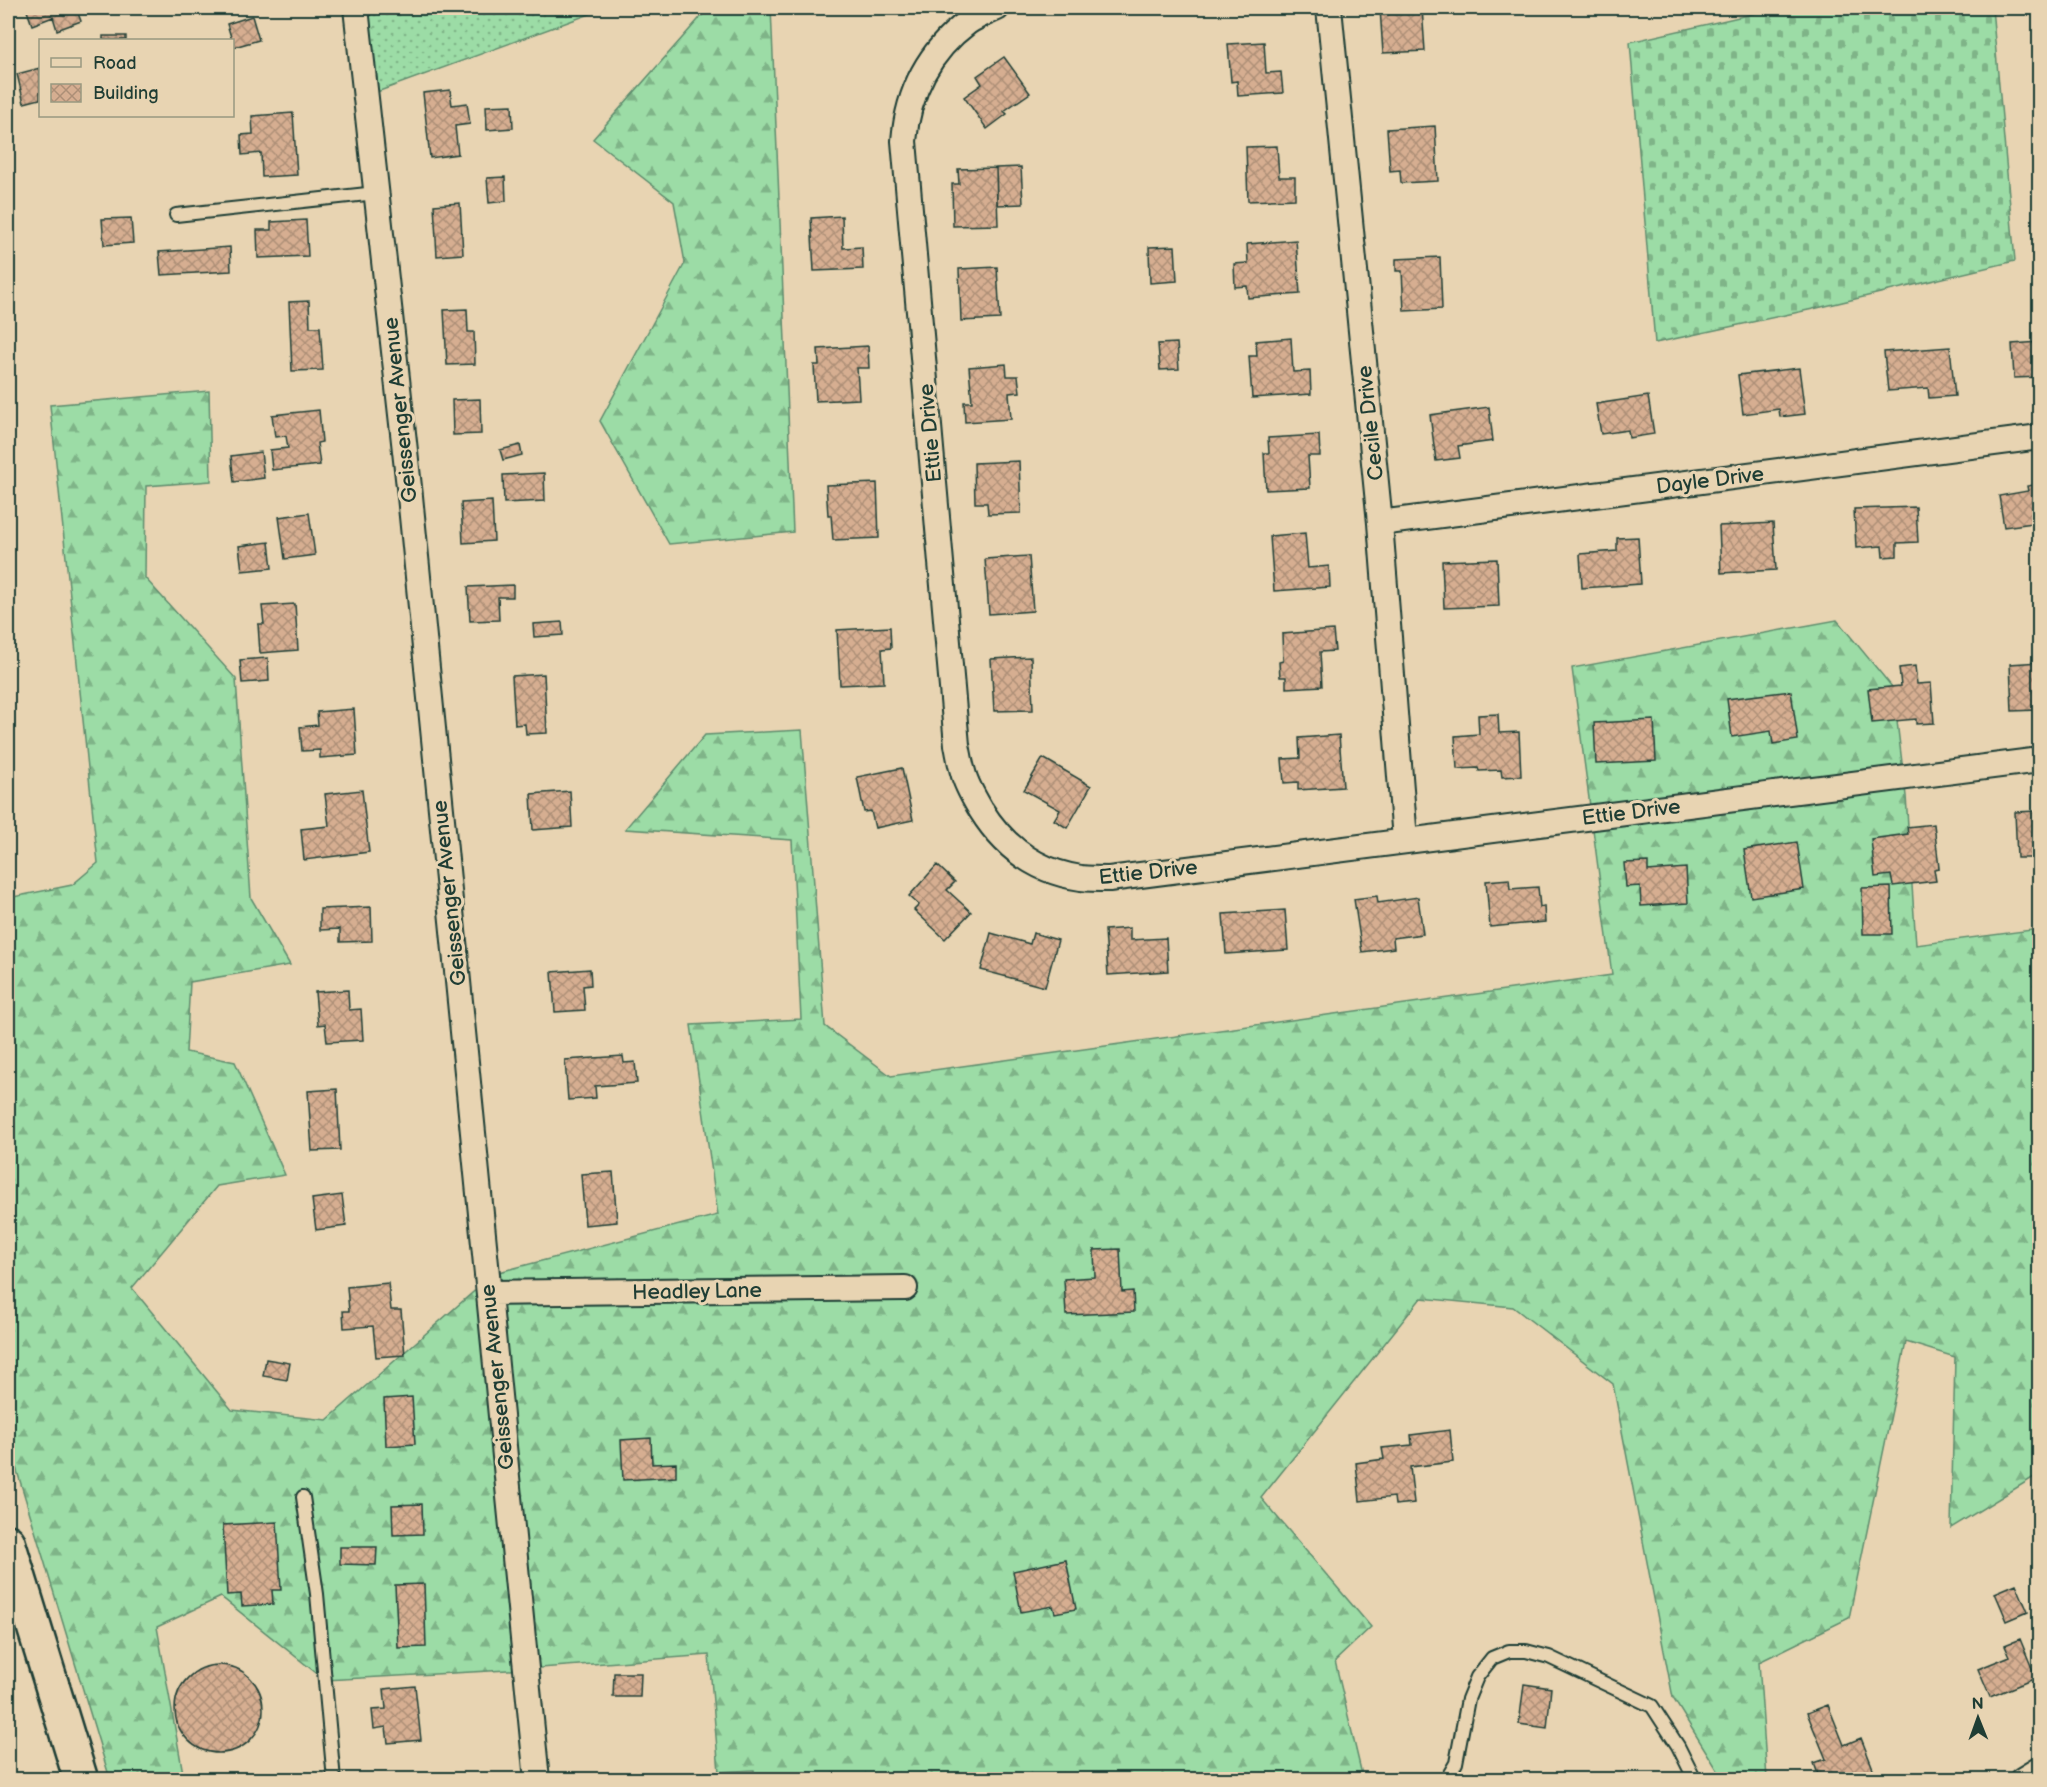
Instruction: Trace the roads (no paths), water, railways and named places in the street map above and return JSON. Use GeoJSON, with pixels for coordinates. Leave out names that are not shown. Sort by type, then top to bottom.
{"type":"FeatureCollection","features":[{"type":"Feature","properties":{"kind":"highway"},"geometry":{"type":"LineString","coordinates":[[8,1542],[81,1779]]}},
{"type":"Feature","properties":{"kind":"street","name":"Geissenger Avenue"},"geometry":{"type":"LineString","coordinates":[[356,8],[410,496],[537,1779]]}},
{"type":"Feature","properties":{"kind":"street","name":"Ettie Drive"},"geometry":{"type":"LineString","coordinates":[[997,8],[969,21],[930,61],[915,88],[906,116],[904,141],[957,745],[963,774],[976,801],[992,826],[1010,846],[1029,860],[1056,872],[1081,878],[1109,879],[2040,760]]}},
{"type":"Feature","properties":{"kind":"street","name":"Cecile Drive"},"geometry":{"type":"LineString","coordinates":[[1329,8],[1380,523],[1405,840]]}},
{"type":"Feature","properties":{"kind":"street","name":"Dayle Drive"},"geometry":{"type":"LineString","coordinates":[[1380,523],[2040,437]]}},
{"type":"Feature","properties":{"kind":"street","name":"Headley Lane"},"geometry":{"type":"LineString","coordinates":[[489,1293],[905,1288]]}},
{"type":"Feature","properties":{"kind":"street"},"geometry":{"type":"LineString","coordinates":[[2022,1779],[2040,1769]]}},
{"type":"Feature","properties":{"kind":"lane"},"geometry":{"type":"LineString","coordinates":[[176,215],[376,193]]}},
{"type":"Feature","properties":{"kind":"lane"},"geometry":{"type":"LineString","coordinates":[[303,1497],[317,1594],[334,1779]]}},
{"type":"Feature","properties":{"kind":"lane"},"geometry":{"type":"LineString","coordinates":[[1446,1779],[1456,1763],[1468,1699],[1477,1677],[1492,1658],[1509,1651],[1526,1651],[1549,1657],[1652,1706],[1678,1746],[1695,1779]]}}]}
